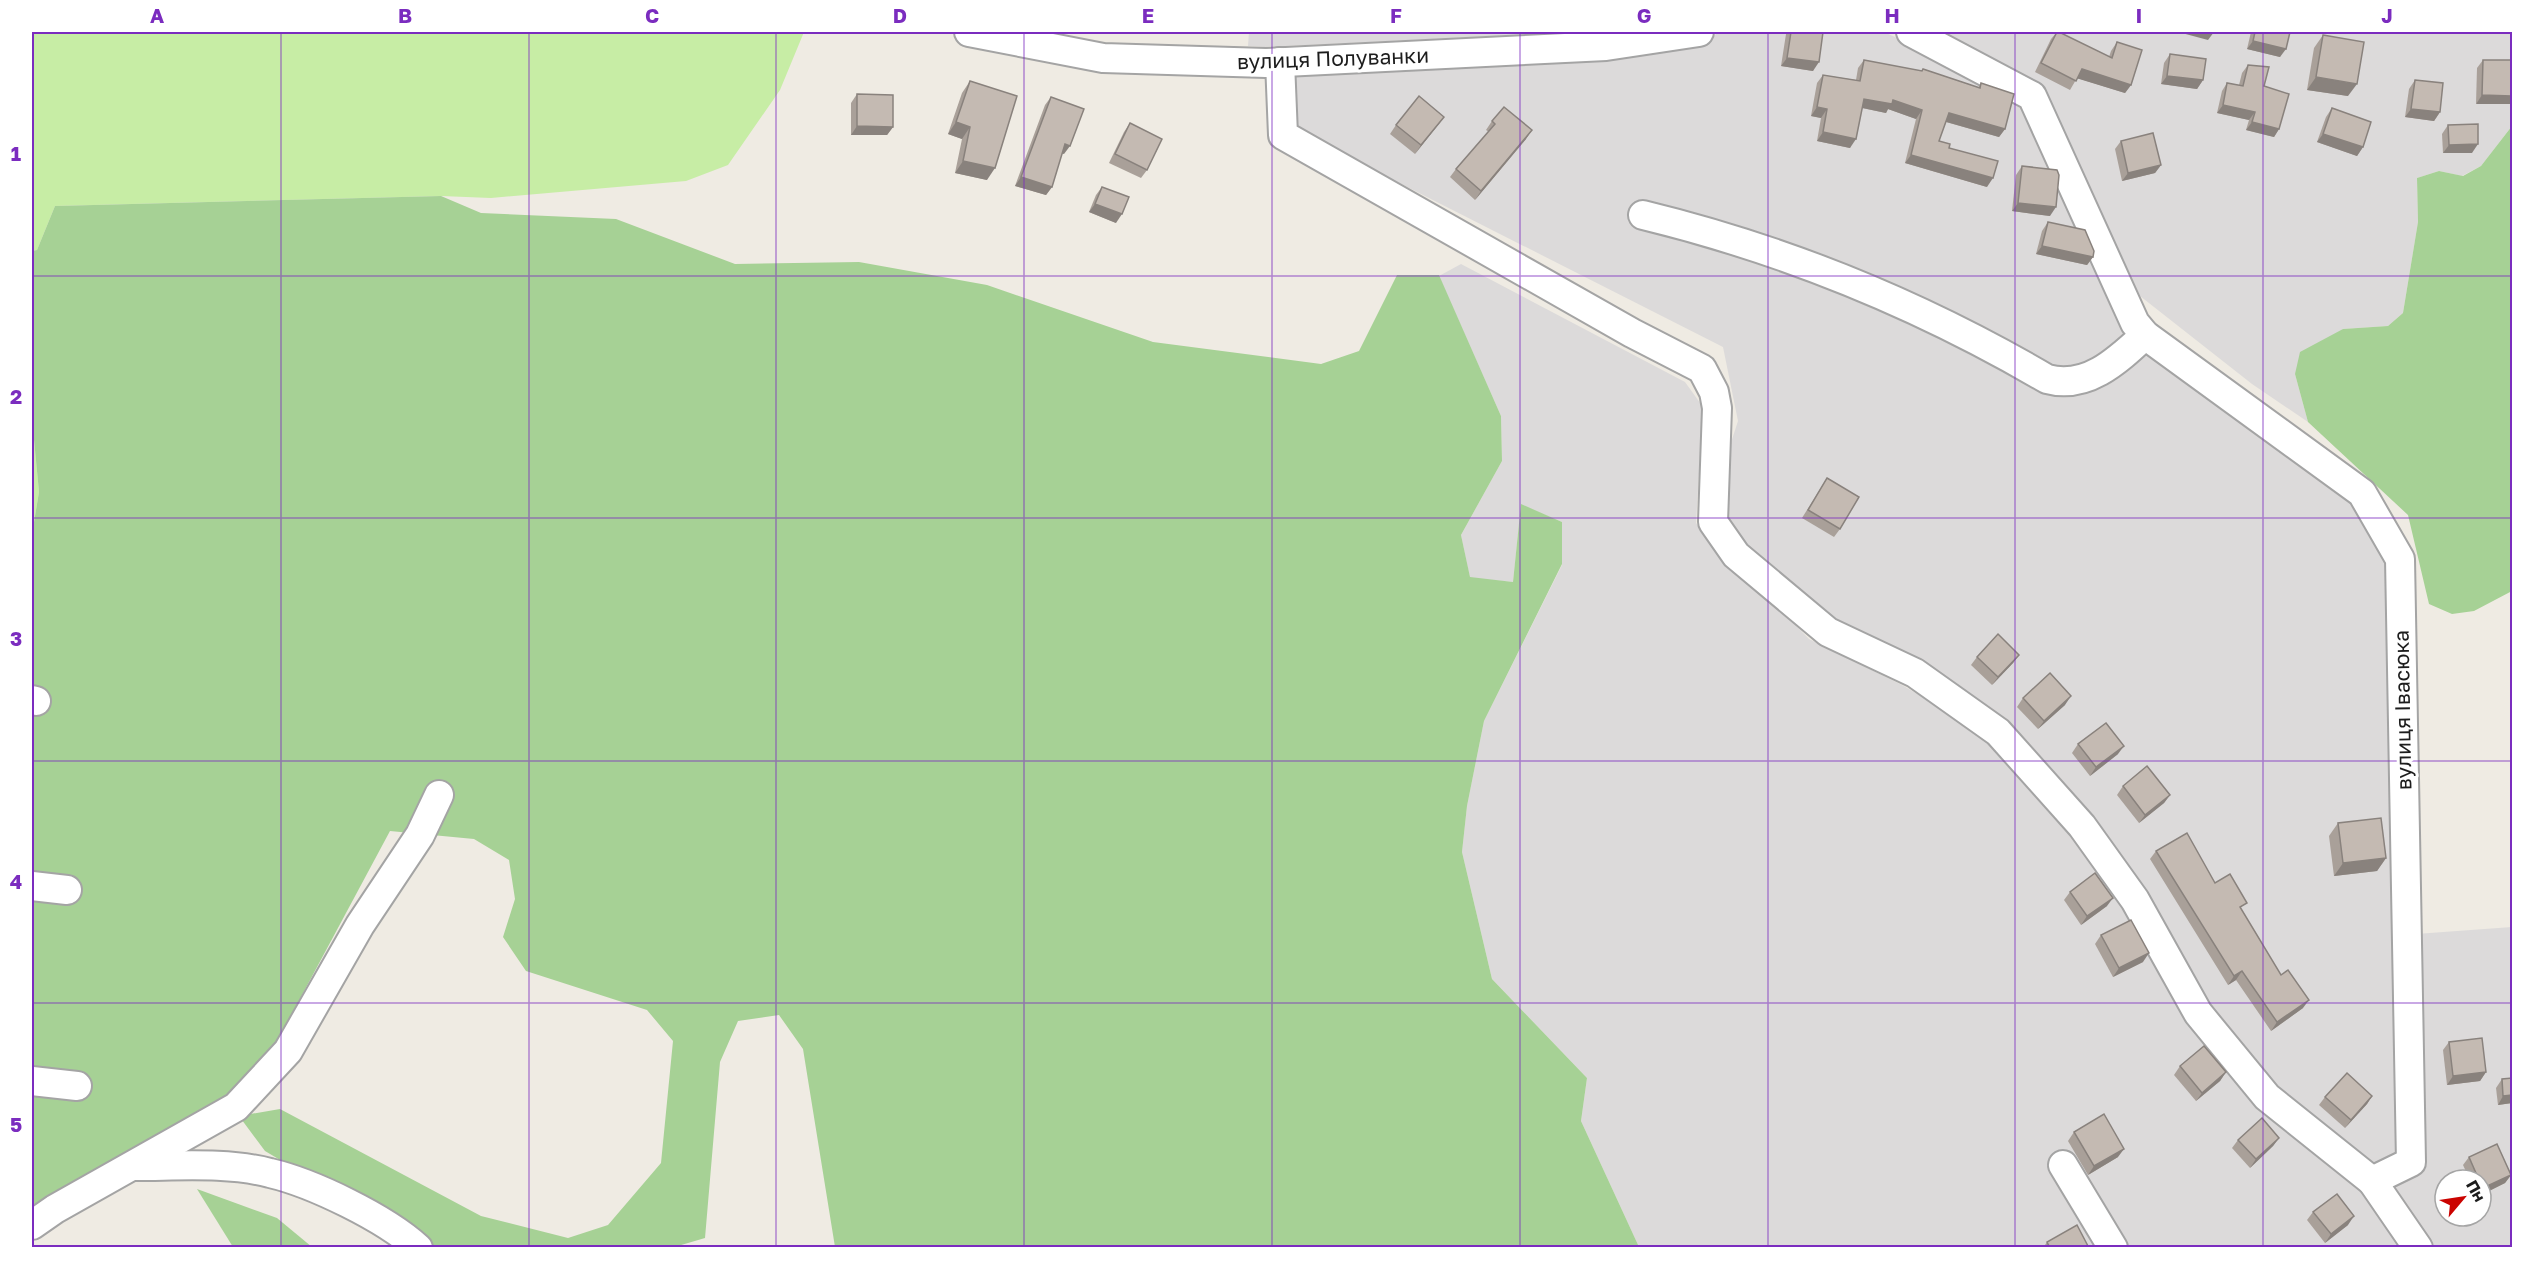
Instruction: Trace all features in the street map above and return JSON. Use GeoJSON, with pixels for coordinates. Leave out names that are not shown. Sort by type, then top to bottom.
{"type":"FeatureCollection","features":[{"type":"Feature","properties":{"kind":"street","name":"вулиця Полуванки"},"geometry":{"type":"LineString","coordinates":[[969,32],[1103,58],[1280,62],[1606,46],[1699,32]]}},
{"type":"Feature","properties":{"kind":"street"},"geometry":{"type":"LineString","coordinates":[[1643,215],[1734,238],[1854,282],[1937,318],[2047,379],[2070,382],[2114,364],[2145,334],[2135,323],[2032,96],[1911,32]]}},
{"type":"Feature","properties":{"kind":"street"},"geometry":{"type":"LineString","coordinates":[[1280,62],[1283,135],[1632,333],[1702,369],[1712,385],[1717,408],[1713,522],[1736,555],[1828,632],[1915,673],[1998,732],[2082,826],[2135,900],[2198,1013],[2260,1088],[2372,1180],[2418,1248]]}},
{"type":"Feature","properties":{"kind":"street","name":"вулиця Івасюка"},"geometry":{"type":"LineString","coordinates":[[2145,334],[2362,494],[2400,559],[2411,1162],[2372,1180]]}},
{"type":"Feature","properties":{"kind":"street"},"geometry":{"type":"LineString","coordinates":[[32,1225],[236,1107],[288,1052],[360,925],[420,835],[439,795]]}},
{"type":"Feature","properties":{"kind":"street"},"geometry":{"type":"LineString","coordinates":[[32,886],[67,890]]}},
{"type":"Feature","properties":{"kind":"street"},"geometry":{"type":"LineString","coordinates":[[32,1081],[77,1086]]}},
{"type":"Feature","properties":{"kind":"street"},"geometry":{"type":"LineString","coordinates":[[2063,1165],[2114,1248]]}},
{"type":"Feature","properties":{"kind":"street"},"geometry":{"type":"LineString","coordinates":[[134,1166],[204,1166],[270,1173],[338,1198],[407,1238],[418,1248]]}},
{"type":"Feature","properties":{"kind":"shaded area"},"geometry":{"type":"Polygon","coordinates":[[[1249,32],[1576,32],[1264,47],[1248,46],[1249,32]]]}},
{"type":"Feature","properties":{"kind":"shaded area"},"geometry":{"type":"Polygon","coordinates":[[[1719,32],[1884,32],[2019,94],[2133,329],[2355,497],[2395,563],[2404,1158],[2373,1170],[2269,1088],[2003,725],[1833,625],[1744,549],[1725,520],[1724,464],[1738,421],[1723,347],[1293,129],[1289,71],[1705,42],[1719,32]]]}},
{"type":"Feature","properties":{"kind":"shaded area"},"geometry":{"type":"Polygon","coordinates":[[[1929,32],[2512,33],[2512,126],[2481,166],[2462,176],[2439,171],[2417,178],[2418,222],[2403,313],[2388,326],[2343,329],[2295,374],[2308,422],[2252,384],[2140,296],[2046,103],[1929,32]]]}},
{"type":"Feature","properties":{"kind":"shaded area"},"geometry":{"type":"Polygon","coordinates":[[[1461,264],[1685,382],[1703,407],[1696,523],[1809,639],[1902,685],[1982,732],[2079,835],[2196,1027],[2367,1187],[2411,1247],[1639,1247],[1581,1121],[1587,1078],[1492,979],[1462,852],[1467,806],[1484,721],[1562,565],[1562,522],[1521,505],[1513,582],[1470,578],[1461,535],[1502,461],[1501,416],[1439,276],[1461,264]]]}},
{"type":"Feature","properties":{"kind":"shaded area"},"geometry":{"type":"Polygon","coordinates":[[[2512,927],[2512,1247],[2430,1247],[2389,1185],[2426,1160],[2416,934],[2512,927]]]}},
{"type":"Feature","properties":{"kind":"green space"},"geometry":{"type":"Polygon","coordinates":[[[32,32],[804,32],[780,90],[728,165],[686,181],[491,198],[441,196],[55,206],[37,250],[32,251],[32,32]]]}},
{"type":"Feature","properties":{"kind":"green space"},"geometry":{"type":"Polygon","coordinates":[[[2512,126],[2512,591],[2474,611],[2452,614],[2429,604],[2408,515],[2308,422],[2295,374],[2300,352],[2343,329],[2388,326],[2403,313],[2418,222],[2417,178],[2439,171],[2463,176],[2481,166],[2512,126]]]}},
{"type":"Feature","properties":{"kind":"green space"},"geometry":{"type":"Polygon","coordinates":[[[441,196],[481,213],[616,219],[735,264],[859,262],[987,285],[1153,342],[1321,364],[1359,351],[1397,275],[1439,275],[1501,416],[1502,461],[1461,535],[1470,577],[1513,582],[1521,504],[1562,522],[1562,564],[1484,721],[1467,806],[1462,852],[1492,979],[1587,1078],[1581,1121],[1639,1247],[835,1247],[803,1049],[779,1015],[738,1021],[720,1062],[705,1238],[671,1248],[427,1247],[265,1151],[239,1116],[280,1109],[481,1216],[568,1238],[608,1225],[661,1163],[673,1041],[647,1010],[526,971],[503,937],[515,899],[509,860],[474,839],[390,831],[251,1090],[32,1215],[32,534],[39,492],[32,419],[32,251],[37,250],[55,206],[441,196]]]}},
{"type":"Feature","properties":{"kind":"green space"},"geometry":{"type":"Polygon","coordinates":[[[32,419],[39,492],[32,534],[32,419]]]}},
{"type":"Feature","properties":{"kind":"green space"},"geometry":{"type":"Polygon","coordinates":[[[197,1189],[277,1218],[312,1247],[233,1247],[197,1189]]]}},
{"type":"Feature","properties":{"kind":"building"},"geometry":{"type":"Polygon","coordinates":[[[1791,32],[1823,32],[1819,62],[1787,58],[1791,32]]]}},
{"type":"Feature","properties":{"kind":"building"},"geometry":{"type":"Polygon","coordinates":[[[2057,32],[2112,58],[2117,42],[2142,50],[2131,85],[2082,69],[2076,81],[2041,63],[2057,32]]]}},
{"type":"Feature","properties":{"kind":"building"},"geometry":{"type":"Polygon","coordinates":[[[2255,32],[2290,32],[2286,49],[2253,41],[2255,32]]]}},
{"type":"Feature","properties":{"kind":"building"},"geometry":{"type":"Polygon","coordinates":[[[2323,35],[2364,42],[2357,84],[2316,77],[2323,35]]]}},
{"type":"Feature","properties":{"kind":"building"},"geometry":{"type":"Polygon","coordinates":[[[2170,54],[2206,59],[2203,80],[2167,76],[2170,54]]]}},
{"type":"Feature","properties":{"kind":"building"},"geometry":{"type":"Polygon","coordinates":[[[1864,60],[1922,71],[1923,69],[1980,88],[1981,83],[2014,94],[2005,129],[1949,113],[1939,141],[1950,144],[1949,148],[1998,161],[1993,178],[1911,155],[1922,110],[1893,100],[1892,104],[1864,99],[1856,139],[1823,132],[1827,109],[1817,107],[1823,75],[1860,81],[1864,60]]]}},
{"type":"Feature","properties":{"kind":"building"},"geometry":{"type":"Polygon","coordinates":[[[2483,60],[2512,60],[2512,96],[2482,95],[2483,60]]]}},
{"type":"Feature","properties":{"kind":"building"},"geometry":{"type":"Polygon","coordinates":[[[2248,65],[2269,67],[2264,86],[2289,94],[2279,129],[2252,122],[2255,112],[2223,105],[2227,83],[2243,86],[2248,65]]]}},
{"type":"Feature","properties":{"kind":"building"},"geometry":{"type":"Polygon","coordinates":[[[2415,80],[2443,83],[2440,112],[2411,109],[2415,80]]]}},
{"type":"Feature","properties":{"kind":"building"},"geometry":{"type":"Polygon","coordinates":[[[970,81],[1017,96],[995,168],[963,161],[970,127],[956,122],[970,81]]]}},
{"type":"Feature","properties":{"kind":"building"},"geometry":{"type":"Polygon","coordinates":[[[857,94],[893,95],[893,127],[857,126],[857,94]]]}},
{"type":"Feature","properties":{"kind":"building"},"geometry":{"type":"Polygon","coordinates":[[[1419,96],[1444,117],[1421,145],[1396,125],[1419,96]]]}},
{"type":"Feature","properties":{"kind":"building"},"geometry":{"type":"Polygon","coordinates":[[[1051,97],[1084,109],[1070,146],[1065,144],[1052,187],[1021,177],[1051,97]]]}},
{"type":"Feature","properties":{"kind":"building"},"geometry":{"type":"Polygon","coordinates":[[[1504,107],[1532,130],[1481,191],[1456,169],[1495,124],[1492,121],[1504,107]]]}},
{"type":"Feature","properties":{"kind":"building"},"geometry":{"type":"Polygon","coordinates":[[[2332,108],[2371,122],[2363,147],[2323,134],[2332,108]]]}},
{"type":"Feature","properties":{"kind":"building"},"geometry":{"type":"Polygon","coordinates":[[[1130,123],[1162,139],[1147,170],[1115,154],[1130,123]]]}},
{"type":"Feature","properties":{"kind":"building"},"geometry":{"type":"Polygon","coordinates":[[[2478,124],[2478,144],[2449,145],[2448,125],[2478,124]]]}},
{"type":"Feature","properties":{"kind":"building"},"geometry":{"type":"Polygon","coordinates":[[[2153,133],[2161,165],[2128,173],[2121,141],[2153,133]]]}},
{"type":"Feature","properties":{"kind":"building"},"geometry":{"type":"Polygon","coordinates":[[[2022,166],[2057,170],[2059,175],[2056,207],[2018,203],[2022,166]]]}},
{"type":"Feature","properties":{"kind":"building"},"geometry":{"type":"Polygon","coordinates":[[[1102,187],[1129,197],[1122,214],[1095,204],[1102,187]]]}},
{"type":"Feature","properties":{"kind":"building"},"geometry":{"type":"Polygon","coordinates":[[[2048,222],[2085,230],[2094,251],[2093,257],[2042,246],[2048,222]]]}},
{"type":"Feature","properties":{"kind":"building"},"geometry":{"type":"Polygon","coordinates":[[[1827,478],[1859,497],[1840,529],[1808,510],[1827,478]]]}},
{"type":"Feature","properties":{"kind":"building"},"geometry":{"type":"Polygon","coordinates":[[[1998,634],[2019,655],[1998,677],[1977,657],[1998,634]]]}},
{"type":"Feature","properties":{"kind":"building"},"geometry":{"type":"Polygon","coordinates":[[[2050,673],[2071,696],[2044,721],[2023,698],[2050,673]]]}},
{"type":"Feature","properties":{"kind":"building"},"geometry":{"type":"Polygon","coordinates":[[[2106,723],[2124,746],[2096,767],[2078,744],[2106,723]]]}},
{"type":"Feature","properties":{"kind":"building"},"geometry":{"type":"Polygon","coordinates":[[[2147,766],[2170,795],[2145,815],[2123,786],[2147,766]]]}},
{"type":"Feature","properties":{"kind":"building"},"geometry":{"type":"Polygon","coordinates":[[[2381,818],[2386,858],[2343,863],[2338,823],[2381,818]]]}},
{"type":"Feature","properties":{"kind":"building"},"geometry":{"type":"Polygon","coordinates":[[[2187,833],[2215,883],[2230,874],[2247,903],[2240,907],[2281,975],[2288,970],[2309,1000],[2277,1022],[2242,971],[2234,976],[2156,851],[2187,833]]]}},
{"type":"Feature","properties":{"kind":"building"},"geometry":{"type":"Polygon","coordinates":[[[2095,873],[2113,898],[2087,916],[2070,892],[2095,873]]]}},
{"type":"Feature","properties":{"kind":"building"},"geometry":{"type":"Polygon","coordinates":[[[2131,920],[2149,953],[2119,968],[2101,935],[2131,920]]]}},
{"type":"Feature","properties":{"kind":"building"},"geometry":{"type":"Polygon","coordinates":[[[2482,1038],[2486,1072],[2453,1076],[2449,1042],[2482,1038]]]}},
{"type":"Feature","properties":{"kind":"building"},"geometry":{"type":"Polygon","coordinates":[[[2204,1046],[2226,1072],[2202,1093],[2180,1066],[2204,1046]]]}},
{"type":"Feature","properties":{"kind":"building"},"geometry":{"type":"Polygon","coordinates":[[[2347,1073],[2372,1096],[2351,1120],[2325,1097],[2347,1073]]]}},
{"type":"Feature","properties":{"kind":"building"},"geometry":{"type":"Polygon","coordinates":[[[2512,1078],[2512,1095],[2503,1096],[2502,1079],[2512,1078]]]}},
{"type":"Feature","properties":{"kind":"building"},"geometry":{"type":"Polygon","coordinates":[[[2104,1114],[2124,1149],[2094,1166],[2074,1132],[2104,1114]]]}},
{"type":"Feature","properties":{"kind":"building"},"geometry":{"type":"Polygon","coordinates":[[[2262,1118],[2279,1138],[2256,1159],[2238,1140],[2262,1118]]]}},
{"type":"Feature","properties":{"kind":"building"},"geometry":{"type":"Polygon","coordinates":[[[2497,1144],[2511,1175],[2493,1183],[2493,1168],[2474,1168],[2469,1157],[2497,1144]]]}},
{"type":"Feature","properties":{"kind":"building"},"geometry":{"type":"Polygon","coordinates":[[[2337,1194],[2354,1216],[2331,1234],[2313,1212],[2337,1194]]]}},
{"type":"Feature","properties":{"kind":"building"},"geometry":{"type":"Polygon","coordinates":[[[2077,1225],[2089,1248],[2050,1248],[2047,1242],[2077,1225]]]}}]}
